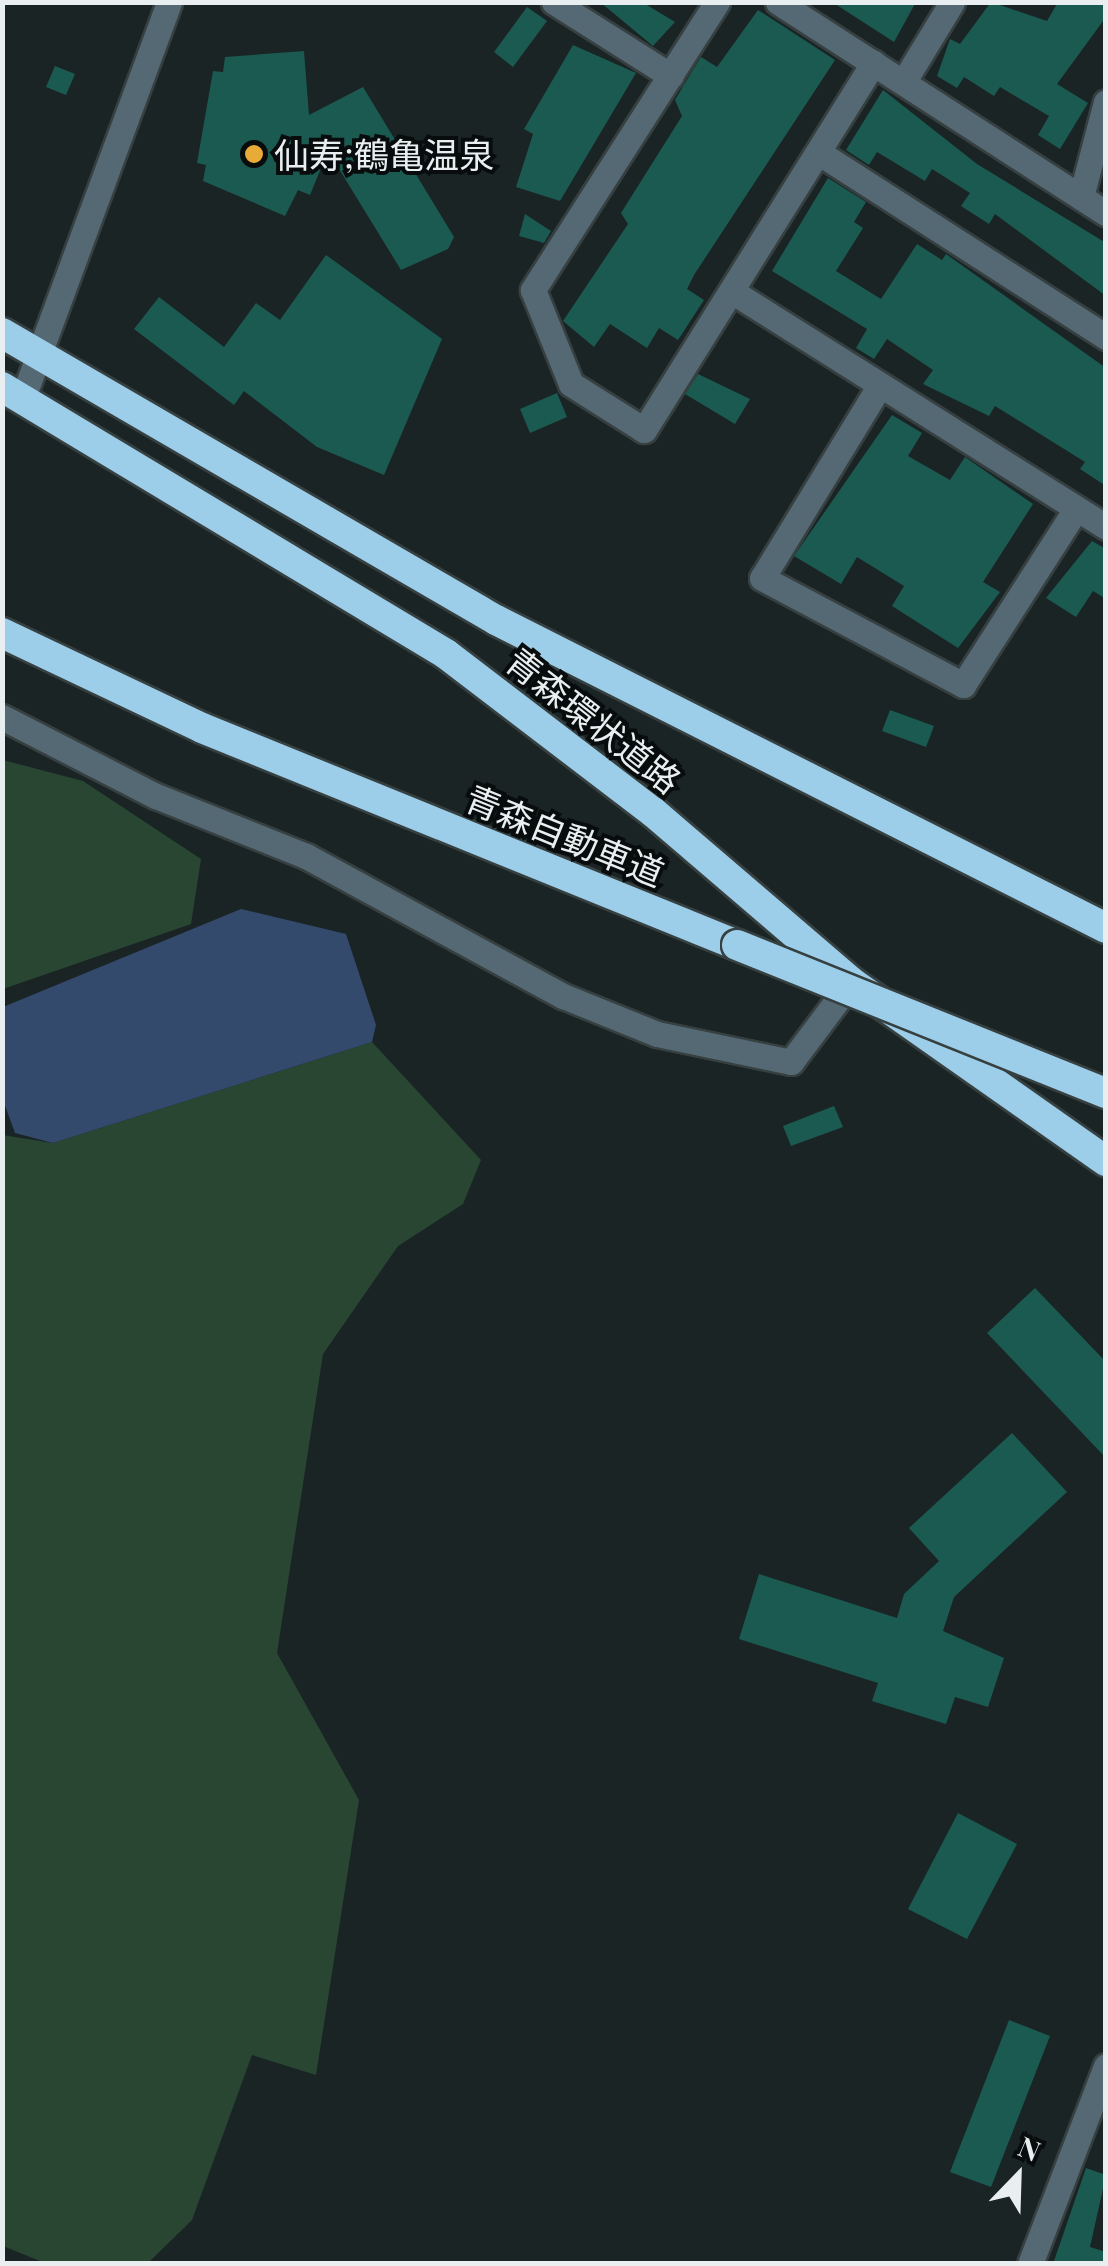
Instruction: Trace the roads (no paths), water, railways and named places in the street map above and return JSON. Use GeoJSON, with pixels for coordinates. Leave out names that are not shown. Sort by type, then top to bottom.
{"type":"FeatureCollection","features":[{"type":"Feature","properties":{"kind":"highway","name":"青森環状道路"},"geometry":{"type":"LineString","coordinates":[[2,333],[496,620],[1106,928]]}},
{"type":"Feature","properties":{"kind":"highway","name":"青森環状道路"},"geometry":{"type":"LineString","coordinates":[[12,393],[446,654],[653,812],[851,982],[1106,1161]]}},
{"type":"Feature","properties":{"kind":"highway","name":"青森自動車道"},"geometry":{"type":"LineString","coordinates":[[2,632],[202,728],[1106,1093]]}},
{"type":"Feature","properties":{"kind":"street"},"geometry":{"type":"LineString","coordinates":[[12,393],[44,360],[169,2]]}},
{"type":"Feature","properties":{"kind":"street"},"geometry":{"type":"LineString","coordinates":[[554,2],[672,76]]}},
{"type":"Feature","properties":{"kind":"street"},"geometry":{"type":"LineString","coordinates":[[717,2],[533,290],[570,384],[644,430],[821,154],[873,63]]}},
{"type":"Feature","properties":{"kind":"street"},"geometry":{"type":"LineString","coordinates":[[778,2],[1106,213]]}},
{"type":"Feature","properties":{"kind":"street"},"geometry":{"type":"LineString","coordinates":[[904,81],[952,2]]}},
{"type":"Feature","properties":{"kind":"street"},"geometry":{"type":"LineString","coordinates":[[1081,197],[1106,102]]}},
{"type":"Feature","properties":{"kind":"street"},"geometry":{"type":"LineString","coordinates":[[821,154],[1106,338]]}},
{"type":"Feature","properties":{"kind":"street"},"geometry":{"type":"LineString","coordinates":[[733,292],[1106,527]]}},
{"type":"Feature","properties":{"kind":"street"},"geometry":{"type":"LineString","coordinates":[[880,385],[762,578],[963,685],[1076,509]]}},
{"type":"Feature","properties":{"kind":"street"},"geometry":{"type":"LineString","coordinates":[[2,717],[156,796],[306,856],[562,996],[657,1034],[791,1062],[851,982]]}},
{"type":"Feature","properties":{"kind":"street"},"geometry":{"type":"LineString","coordinates":[[1030,2264],[1106,2066]]}},
{"type":"Feature","properties":{"kind":"water"},"geometry":{"type":"Polygon","coordinates":[[[241,909],[346,934],[376,1025],[372,1042],[53,1143],[15,1133],[3,1100],[3,1007],[241,909]]]}},
{"type":"Feature","properties":{"kind":"place","name":"仙寿;鶴亀温泉"},"geometry":{"type":"Point","coordinates":[254,154]}}]}
